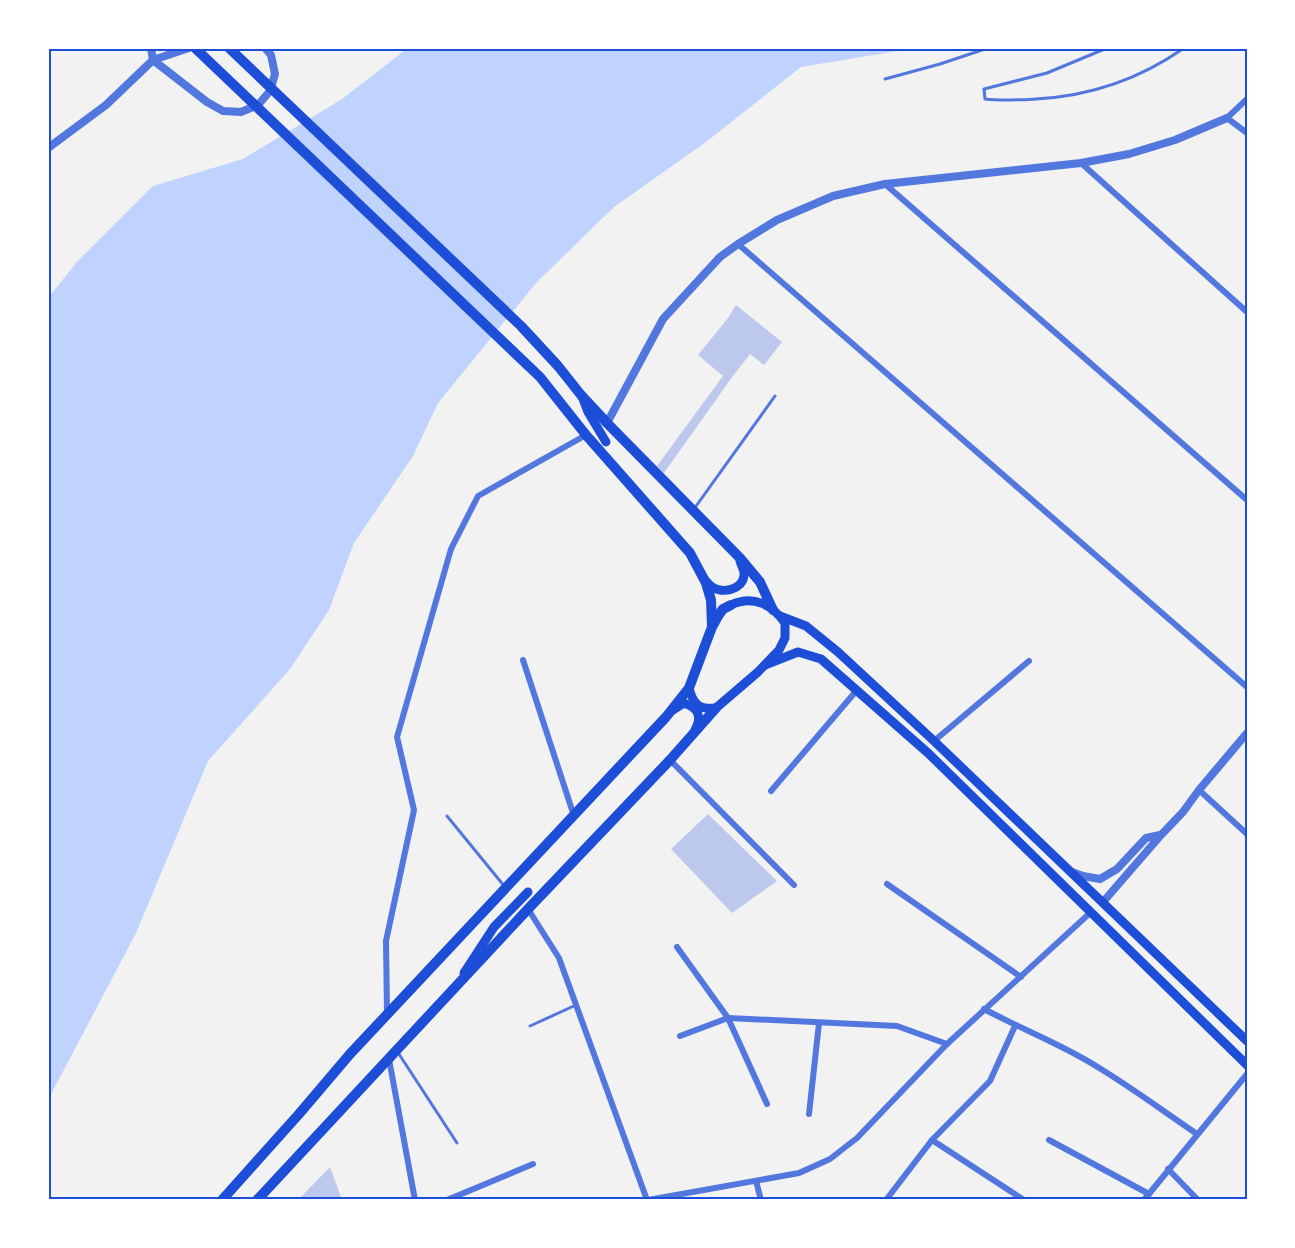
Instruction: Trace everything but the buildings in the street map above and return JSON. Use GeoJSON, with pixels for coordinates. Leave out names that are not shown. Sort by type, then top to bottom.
{"type":"FeatureCollection","features":[{"type":"Feature","properties":{"kind":"highway"},"geometry":{"type":"LineString","coordinates":[[195,48],[540,377],[586,435],[690,553],[705,579],[711,600],[712,627]]}},
{"type":"Feature","properties":{"kind":"highway"},"geometry":{"type":"LineString","coordinates":[[229,48],[521,326],[581,395],[738,557],[760,582],[777,613]]}},
{"type":"Feature","properties":{"kind":"highway"},"geometry":{"type":"LineString","coordinates":[[222,1200],[350,1054],[671,711],[689,688],[720,612],[731,605]]}},
{"type":"Feature","properties":{"kind":"highway"},"geometry":{"type":"LineString","coordinates":[[257,1200],[670,760],[716,708]]}},
{"type":"Feature","properties":{"kind":"main road"},"geometry":{"type":"LineString","coordinates":[[581,395],[588,412],[606,442]]}},
{"type":"Feature","properties":{"kind":"main road"},"geometry":{"type":"LineString","coordinates":[[705,579],[712,587],[732,590],[742,583],[745,574],[738,557]]}},
{"type":"Feature","properties":{"kind":"main road"},"geometry":{"type":"LineString","coordinates":[[731,605],[752,600],[765,605],[806,626],[829,644],[934,741],[1247,1041]]}},
{"type":"Feature","properties":{"kind":"main road"},"geometry":{"type":"LineString","coordinates":[[689,688],[697,705],[707,709],[716,708],[779,650],[784,642],[786,627],[777,613]]}},
{"type":"Feature","properties":{"kind":"main road"},"geometry":{"type":"LineString","coordinates":[[765,665],[798,652],[821,659],[927,753],[1247,1065]]}},
{"type":"Feature","properties":{"kind":"main road"},"geometry":{"type":"LineString","coordinates":[[671,711],[684,704],[693,707],[699,716],[695,730]]}},
{"type":"Feature","properties":{"kind":"main road"},"geometry":{"type":"LineString","coordinates":[[453,990],[494,927],[528,892]]}},
{"type":"Feature","properties":{"kind":"main road"},"geometry":{"type":"LineString","coordinates":[[1082,905],[1103,902]]}},
{"type":"Feature","properties":{"kind":"street"},"geometry":{"type":"LineString","coordinates":[[151,48],[153,60],[207,102],[223,111],[241,112],[258,105],[270,91],[275,74],[271,56],[265,48]]}},
{"type":"Feature","properties":{"kind":"street"},"geometry":{"type":"LineString","coordinates":[[48,148],[106,105],[153,60],[189,48]]}},
{"type":"Feature","properties":{"kind":"street"},"geometry":{"type":"LineString","coordinates":[[608,423],[663,319],[720,257],[777,220],[833,196],[885,184],[1080,163],[1129,154],[1175,140],[1227,118],[1247,99]]}},
{"type":"Feature","properties":{"kind":"street"},"geometry":{"type":"LineString","coordinates":[[1227,118],[1247,133]]}},
{"type":"Feature","properties":{"kind":"street"},"geometry":{"type":"LineString","coordinates":[[1080,163],[1247,312]]}},
{"type":"Feature","properties":{"kind":"street"},"geometry":{"type":"LineString","coordinates":[[885,184],[1247,500]]}},
{"type":"Feature","properties":{"kind":"street"},"geometry":{"type":"LineString","coordinates":[[738,244],[1247,687]]}},
{"type":"Feature","properties":{"kind":"street"},"geometry":{"type":"LineString","coordinates":[[387,1014],[386,941],[414,810],[397,737],[452,549],[478,496],[586,435]]}},
{"type":"Feature","properties":{"kind":"street"},"geometry":{"type":"LineString","coordinates":[[523,660],[574,816]]}},
{"type":"Feature","properties":{"kind":"street"},"geometry":{"type":"LineString","coordinates":[[934,741],[1029,661]]}},
{"type":"Feature","properties":{"kind":"street"},"geometry":{"type":"LineString","coordinates":[[771,791],[857,690]]}},
{"type":"Feature","properties":{"kind":"street"},"geometry":{"type":"LineString","coordinates":[[1103,902],[1161,834],[1183,812],[1247,733]]}},
{"type":"Feature","properties":{"kind":"street"},"geometry":{"type":"LineString","coordinates":[[670,760],[794,885]]}},
{"type":"Feature","properties":{"kind":"street"},"geometry":{"type":"LineString","coordinates":[[1199,790],[1247,834]]}},
{"type":"Feature","properties":{"kind":"street"},"geometry":{"type":"LineString","coordinates":[[1069,871],[1100,879],[1117,869],[1146,838],[1161,834]]}},
{"type":"Feature","properties":{"kind":"street"},"geometry":{"type":"LineString","coordinates":[[887,884],[1021,977]]}},
{"type":"Feature","properties":{"kind":"street"},"geometry":{"type":"LineString","coordinates":[[528,909],[559,958],[648,1200],[800,1173],[830,1159],[857,1138],[947,1044],[1090,913]]}},
{"type":"Feature","properties":{"kind":"street"},"geometry":{"type":"LineString","coordinates":[[677,947],[728,1018],[767,1104]]}},
{"type":"Feature","properties":{"kind":"street"},"geometry":{"type":"LineString","coordinates":[[984,1009],[1095,1065],[1197,1134]]}},
{"type":"Feature","properties":{"kind":"street"},"geometry":{"type":"LineString","coordinates":[[680,1036],[728,1018],[897,1026],[947,1044]]}},
{"type":"Feature","properties":{"kind":"street"},"geometry":{"type":"LineString","coordinates":[[809,1114],[819,1023]]}},
{"type":"Feature","properties":{"kind":"street"},"geometry":{"type":"LineString","coordinates":[[886,1200],[932,1140],[990,1081],[1015,1026]]}},
{"type":"Feature","properties":{"kind":"street"},"geometry":{"type":"LineString","coordinates":[[393,1054],[416,1200]]}},
{"type":"Feature","properties":{"kind":"street"},"geometry":{"type":"LineString","coordinates":[[1144,1200],[1247,1074]]}},
{"type":"Feature","properties":{"kind":"street"},"geometry":{"type":"LineString","coordinates":[[932,1140],[1024,1200]]}},
{"type":"Feature","properties":{"kind":"street"},"geometry":{"type":"LineString","coordinates":[[1049,1140],[1149,1194]]}},
{"type":"Feature","properties":{"kind":"street"},"geometry":{"type":"LineString","coordinates":[[447,1200],[532,1164]]}},
{"type":"Feature","properties":{"kind":"street"},"geometry":{"type":"LineString","coordinates":[[1168,1169],[1198,1200]]}},
{"type":"Feature","properties":{"kind":"street"},"geometry":{"type":"LineString","coordinates":[[756,1181],[761,1200]]}},
{"type":"Feature","properties":{"kind":"lane"},"geometry":{"type":"LineString","coordinates":[[885,80],[988,48]]}},
{"type":"Feature","properties":{"kind":"lane"},"geometry":{"type":"LineString","coordinates":[[1107,48],[1047,74],[984,89],[985,99],[1004,101],[1056,98],[1094,90],[1141,74],[1184,48]]}},
{"type":"Feature","properties":{"kind":"lane"},"geometry":{"type":"LineString","coordinates":[[693,511],[775,396]]}},
{"type":"Feature","properties":{"kind":"lane"},"geometry":{"type":"LineString","coordinates":[[447,816],[506,888]]}},
{"type":"Feature","properties":{"kind":"lane"},"geometry":{"type":"LineString","coordinates":[[530,1026],[576,1005]]}},
{"type":"Feature","properties":{"kind":"lane"},"geometry":{"type":"LineString","coordinates":[[393,1054],[457,1143]]}},
{"type":"Feature","properties":{"kind":"water"},"geometry":{"type":"Polygon","coordinates":[[[408,48],[916,48],[801,67],[706,142],[614,207],[536,283],[438,403],[413,456],[354,543],[329,610],[290,669],[208,761],[136,933],[48,1100],[48,298],[77,262],[153,186],[243,159],[342,99],[408,48]]]}}]}
